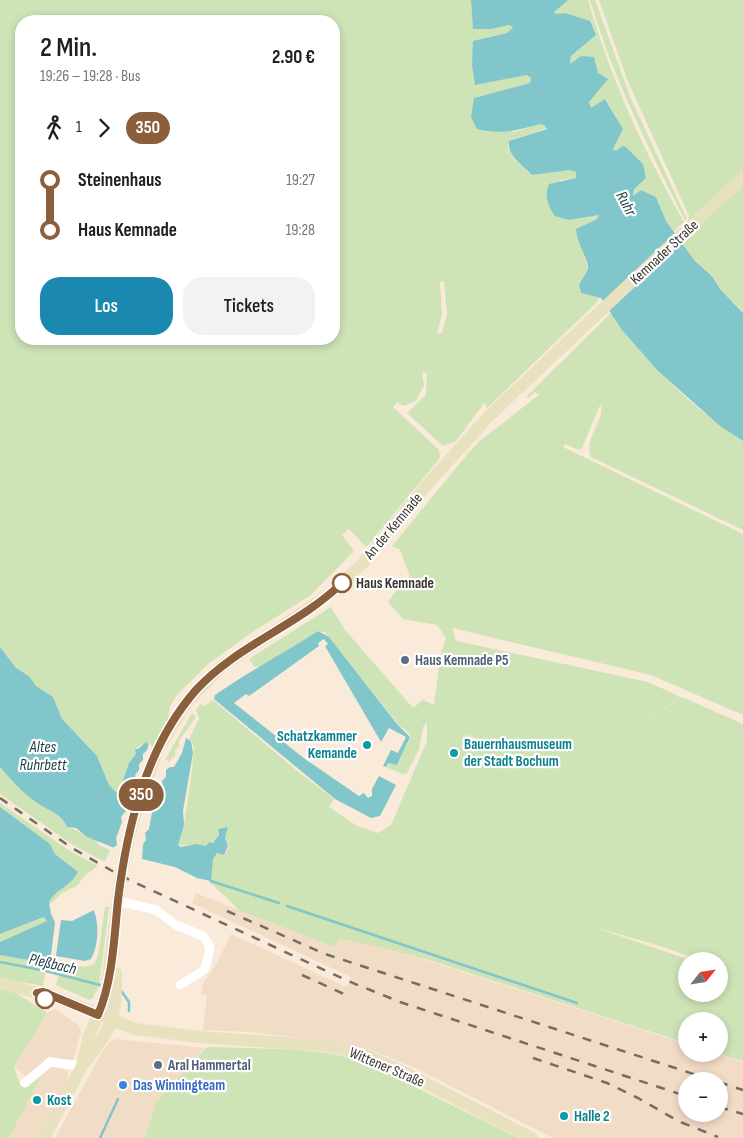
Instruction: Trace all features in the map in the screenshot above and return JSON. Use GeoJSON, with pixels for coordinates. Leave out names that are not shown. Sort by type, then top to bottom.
{"type":"FeatureCollection","features":[{"type":"Feature","properties":{"kind":"main road","name":"Kemnader Straße"},"geometry":{"type":"LineString","coordinates":[[585,326],[743,177]]}},
{"type":"Feature","properties":{"kind":"main road","name":"An der Kemnade"},"geometry":{"type":"LineString","coordinates":[[82,1066],[107,990],[125,854],[145,780],[157,751],[172,724],[196,690],[222,666],[314,607],[336,589],[364,562],[462,444],[585,326]]}},
{"type":"Feature","properties":{"kind":"main road","name":"An der Kemnade"},"geometry":{"type":"LineString","coordinates":[[111,1024],[116,1009],[113,945]]}},
{"type":"Feature","properties":{"kind":"main road","name":"Wittener Straße"},"geometry":{"type":"LineString","coordinates":[[0,983],[37,993],[43,992],[111,1024],[135,1029],[200,1037],[327,1046],[366,1055],[400,1070],[532,1138]]}},
{"type":"Feature","properties":{"kind":"main road"},"geometry":{"type":"LineString","coordinates":[[44,1138],[82,1066],[111,1024]]}},
{"type":"Feature","properties":{"kind":"street"},"geometry":{"type":"LineString","coordinates":[[118,901],[156,910],[176,925],[203,936],[210,948],[206,966],[203,971],[180,985]]}},
{"type":"Feature","properties":{"kind":"street"},"geometry":{"type":"LineString","coordinates":[[25,1083],[50,1062],[82,1066]]}},
{"type":"Feature","properties":{"kind":"shaded area"},"geometry":{"type":"Polygon","coordinates":[[[196,893],[334,947],[338,939],[371,945],[432,962],[678,1041],[678,1062],[728,1062],[728,1057],[743,1062],[743,1138],[553,1138],[413,1067],[369,1049],[328,1041],[249,1032],[203,1030],[207,995],[201,994],[203,984],[217,963],[231,934],[346,987],[351,977],[192,903],[196,893]]]}},
{"type":"Feature","properties":{"kind":"shaded area"},"geometry":{"type":"Polygon","coordinates":[[[55,1009],[78,1025],[81,1031],[73,1061],[49,1056],[26,1077],[14,1066],[47,1013],[55,1009]]]}},
{"type":"Feature","properties":{"kind":"shaded area"},"geometry":{"type":"Polygon","coordinates":[[[116,1039],[205,1048],[156,1102],[145,1138],[55,1138],[100,1056],[109,1042],[116,1039]]]}},
{"type":"Feature","properties":{"kind":"shaded area"},"geometry":{"type":"Polygon","coordinates":[[[47,1066],[57,1066],[68,1072],[67,1083],[37,1138],[9,1138],[47,1066]]]}},
{"type":"Feature","properties":{"kind":"green space"},"geometry":{"type":"Polygon","coordinates":[[[0,0],[471,0],[473,29],[491,29],[510,25],[513,27],[507,33],[488,37],[475,85],[527,75],[531,78],[530,83],[474,98],[514,132],[541,124],[547,128],[509,141],[508,149],[514,159],[532,175],[570,170],[576,172],[577,178],[560,180],[569,220],[599,215],[597,219],[576,230],[587,265],[579,289],[581,293],[600,298],[486,409],[485,402],[455,442],[443,446],[407,413],[426,395],[427,373],[422,372],[424,385],[416,401],[403,406],[397,402],[393,407],[439,450],[440,458],[366,547],[349,529],[342,535],[354,551],[311,595],[251,633],[208,664],[177,695],[170,706],[168,721],[121,852],[112,849],[115,847],[147,744],[144,743],[135,749],[137,754],[129,763],[120,789],[116,792],[109,785],[97,756],[62,719],[53,697],[36,686],[29,676],[16,668],[0,647],[0,0]],[[444,281],[440,282],[442,314],[437,334],[442,333],[447,314],[444,281]]]}},
{"type":"Feature","properties":{"kind":"green space"},"geometry":{"type":"Polygon","coordinates":[[[568,0],[588,0],[617,86],[629,114],[655,169],[684,222],[673,232],[656,197],[641,190],[633,196],[634,189],[646,178],[643,164],[626,147],[622,146],[616,151],[613,149],[620,129],[617,118],[606,99],[591,108],[589,102],[607,79],[598,73],[594,58],[570,64],[571,56],[596,35],[579,20],[557,14],[554,11],[568,0]]]}},
{"type":"Feature","properties":{"kind":"green space"},"geometry":{"type":"Polygon","coordinates":[[[590,0],[595,0],[631,99],[687,219],[685,220],[621,85],[609,57],[590,0]]]}},
{"type":"Feature","properties":{"kind":"green space"},"geometry":{"type":"Polygon","coordinates":[[[599,0],[743,0],[743,312],[720,289],[714,277],[693,259],[683,245],[689,216],[627,79],[599,0]]]}},
{"type":"Feature","properties":{"kind":"green space"},"geometry":{"type":"Polygon","coordinates":[[[611,313],[639,349],[671,383],[706,414],[743,441],[743,530],[591,457],[590,444],[600,418],[601,405],[582,448],[579,450],[565,444],[563,447],[743,534],[743,715],[651,675],[452,628],[456,641],[648,682],[681,697],[618,741],[682,697],[743,724],[743,1061],[728,1057],[728,1012],[678,1012],[678,1040],[432,961],[371,945],[339,939],[334,947],[239,910],[210,882],[213,859],[217,853],[225,855],[229,846],[225,838],[228,827],[218,829],[216,840],[213,843],[209,842],[206,846],[178,845],[184,825],[192,770],[194,747],[189,739],[199,719],[196,710],[200,704],[205,706],[213,700],[296,770],[334,799],[329,807],[357,826],[378,833],[391,825],[427,741],[427,723],[423,727],[419,749],[407,773],[402,774],[386,767],[389,763],[397,765],[411,737],[409,733],[398,724],[325,632],[318,631],[260,667],[255,667],[249,659],[331,607],[345,630],[413,708],[423,700],[434,705],[441,652],[446,638],[437,625],[403,619],[388,602],[400,585],[410,576],[400,550],[392,546],[470,451],[481,440],[539,395],[535,392],[528,398],[526,397],[611,313]],[[464,734],[482,750],[506,749],[464,734]]]}},
{"type":"Feature","properties":{"kind":"green space"},"geometry":{"type":"Polygon","coordinates":[[[192,713],[196,717],[179,741],[179,747],[175,750],[175,756],[170,760],[170,767],[168,768],[141,857],[142,860],[136,858],[165,760],[192,713]]]}},
{"type":"Feature","properties":{"kind":"green space"},"geometry":{"type":"Polygon","coordinates":[[[0,767],[27,795],[58,815],[67,827],[94,839],[100,846],[110,850],[105,862],[73,845],[0,794],[0,767]]]}},
{"type":"Feature","properties":{"kind":"green space"},"geometry":{"type":"Polygon","coordinates":[[[0,803],[70,851],[98,866],[84,876],[78,885],[62,893],[50,904],[49,902],[52,897],[71,881],[77,872],[55,854],[50,844],[0,807],[0,803]]]}},
{"type":"Feature","properties":{"kind":"green space"},"geometry":{"type":"Polygon","coordinates":[[[105,907],[109,907],[99,986],[93,998],[89,1000],[56,985],[62,964],[85,967],[94,964],[98,956],[105,907]]]}},
{"type":"Feature","properties":{"kind":"green space"},"geometry":{"type":"Polygon","coordinates":[[[45,917],[47,922],[0,942],[0,934],[45,917]]]}},
{"type":"Feature","properties":{"kind":"green space"},"geometry":{"type":"Polygon","coordinates":[[[0,955],[39,962],[39,971],[45,973],[43,986],[0,978],[0,955]]]}},
{"type":"Feature","properties":{"kind":"green space"},"geometry":{"type":"Polygon","coordinates":[[[0,987],[19,995],[47,1013],[14,1066],[20,1085],[45,1069],[9,1138],[0,1138],[0,987]]]}},
{"type":"Feature","properties":{"kind":"green space"},"geometry":{"type":"Polygon","coordinates":[[[207,1047],[288,1049],[327,1053],[363,1061],[518,1138],[145,1138],[156,1102],[207,1047]]]}},
{"type":"Feature","properties":{"kind":"water","name":"Ruhr"},"geometry":{"type":"Polygon","coordinates":[[[471,0],[568,0],[554,12],[557,14],[565,13],[590,21],[596,35],[571,56],[570,64],[581,56],[594,57],[598,73],[608,79],[589,102],[591,108],[605,99],[623,129],[613,149],[616,151],[622,146],[626,147],[643,164],[646,178],[634,189],[633,196],[641,190],[656,197],[666,221],[694,260],[713,277],[720,289],[743,313],[743,441],[720,426],[658,371],[622,330],[601,298],[581,293],[579,285],[588,267],[576,229],[597,219],[599,215],[569,220],[555,216],[547,201],[549,184],[576,178],[576,172],[570,170],[532,175],[510,152],[509,141],[547,129],[545,126],[541,124],[502,132],[477,129],[471,117],[474,98],[530,83],[531,78],[527,75],[475,85],[472,66],[473,41],[507,33],[513,27],[509,25],[491,29],[473,29],[471,0]]]}},
{"type":"Feature","properties":{"kind":"water"},"geometry":{"type":"Polygon","coordinates":[[[318,631],[329,637],[397,724],[410,737],[397,765],[388,763],[386,767],[383,766],[391,750],[398,753],[406,737],[389,728],[381,742],[325,646],[328,644],[324,639],[318,643],[319,646],[249,696],[246,694],[234,703],[305,759],[359,796],[364,793],[368,798],[372,796],[372,789],[379,776],[396,785],[380,816],[371,818],[335,799],[214,699],[215,695],[318,631]]]}},
{"type":"Feature","properties":{"kind":"water","name":"Altes Ruhrbett"},"geometry":{"type":"Polygon","coordinates":[[[0,647],[16,668],[29,676],[36,686],[53,697],[62,719],[97,756],[109,785],[116,792],[120,789],[129,763],[136,754],[135,749],[138,749],[146,742],[170,767],[174,767],[182,753],[186,738],[191,741],[193,753],[183,811],[184,825],[178,845],[181,847],[197,844],[206,846],[209,842],[213,843],[219,835],[218,829],[228,827],[225,838],[228,846],[224,855],[217,853],[213,859],[211,881],[197,878],[175,867],[142,859],[87,837],[76,828],[67,827],[58,815],[37,803],[8,777],[0,767],[0,647]]]}},
{"type":"Feature","properties":{"kind":"water"},"geometry":{"type":"Polygon","coordinates":[[[0,807],[50,844],[55,854],[78,872],[49,902],[51,914],[55,922],[49,972],[40,969],[39,962],[0,955],[0,942],[47,921],[44,917],[0,934],[0,807]]]}},
{"type":"Feature","properties":{"kind":"water"},"geometry":{"type":"Polygon","coordinates":[[[94,910],[97,922],[97,935],[96,947],[91,959],[85,961],[56,956],[61,920],[72,921],[94,910]]]}},
{"type":"Feature","properties":{"kind":"pier"},"geometry":{"type":"Polygon","coordinates":[[[149,743],[170,763],[170,767],[166,770],[166,777],[162,781],[163,787],[158,791],[159,797],[154,801],[155,807],[152,812],[149,829],[145,833],[146,840],[143,844],[142,860],[112,849],[117,845],[116,838],[122,822],[121,817],[126,811],[124,806],[129,801],[128,795],[132,791],[131,785],[136,780],[135,775],[139,770],[139,764],[143,760],[143,754],[147,750],[149,743]]]}},
{"type":"Feature","properties":{"kind":"waterway"},"geometry":{"type":"LineString","coordinates":[[211,881],[279,903]]}},
{"type":"Feature","properties":{"kind":"waterway"},"geometry":{"type":"LineString","coordinates":[[287,906],[577,1003]]}},
{"type":"Feature","properties":{"kind":"waterway","name":"Pleßbach"},"geometry":{"type":"LineString","coordinates":[[0,962],[41,970]]}},
{"type":"Feature","properties":{"kind":"waterway","name":"Pleßbach"},"geometry":{"type":"LineString","coordinates":[[46,971],[100,985]]}},
{"type":"Feature","properties":{"kind":"waterway","name":"Pleßbach"},"geometry":{"type":"LineString","coordinates":[[122,992],[129,1002],[129,1011]]}},
{"type":"Feature","properties":{"kind":"waterway","name":"Pleßbach"},"geometry":{"type":"LineString","coordinates":[[100,1138],[118,1099]]}},
{"type":"Feature","properties":{"kind":"railway"},"geometry":{"type":"LineString","coordinates":[[0,798],[72,848],[121,876],[348,981],[400,1002],[678,1093]]}},
{"type":"Feature","properties":{"kind":"railway"},"geometry":{"type":"LineString","coordinates":[[227,911],[325,954],[687,1072]]}},
{"type":"Feature","properties":{"kind":"railway"},"geometry":{"type":"LineString","coordinates":[[302,975],[344,994]]}},
{"type":"Feature","properties":{"kind":"railway"},"geometry":{"type":"LineString","coordinates":[[533,1058],[607,1083],[678,1121],[718,1137]]}},
{"type":"Feature","properties":{"kind":"railway"},"geometry":{"type":"LineString","coordinates":[[728,1085],[743,1090]]}},
{"type":"Feature","properties":{"kind":"railway"},"geometry":{"type":"LineString","coordinates":[[728,1110],[743,1114]]}},
{"type":"Feature","properties":{"kind":"bus line","name":"350"},"geometry":{"type":"LineString","coordinates":[[45,999],[37,993],[43,992],[98,1015],[107,990],[121,876],[132,824],[145,780],[157,751],[186,703],[196,690],[222,666],[314,607],[342,583]]}},
{"type":"Feature","properties":{"kind":"place","name":"Haus Kemnade"},"geometry":{"type":"Point","coordinates":[342,583]}},
{"type":"Feature","properties":{"kind":"place","name":"Haus Kemnade P5"},"geometry":{"type":"Point","coordinates":[405,660]}},
{"type":"Feature","properties":{"kind":"place","name":"Schatzkammer Kemande"},"geometry":{"type":"Point","coordinates":[367,745]}},
{"type":"Feature","properties":{"kind":"place","name":"Bauernhausmuseum der Stadt Bochum"},"geometry":{"type":"Point","coordinates":[454,753]}},
{"type":"Feature","properties":{"kind":"place","name":"Aral Hammertal"},"geometry":{"type":"Point","coordinates":[158,1065]}},
{"type":"Feature","properties":{"kind":"place","name":"Das Winningteam"},"geometry":{"type":"Point","coordinates":[123,1085]}},
{"type":"Feature","properties":{"kind":"place","name":"Kost"},"geometry":{"type":"Point","coordinates":[37,1100]}},
{"type":"Feature","properties":{"kind":"place","name":"Halle 2"},"geometry":{"type":"Point","coordinates":[564,1116]}}]}
